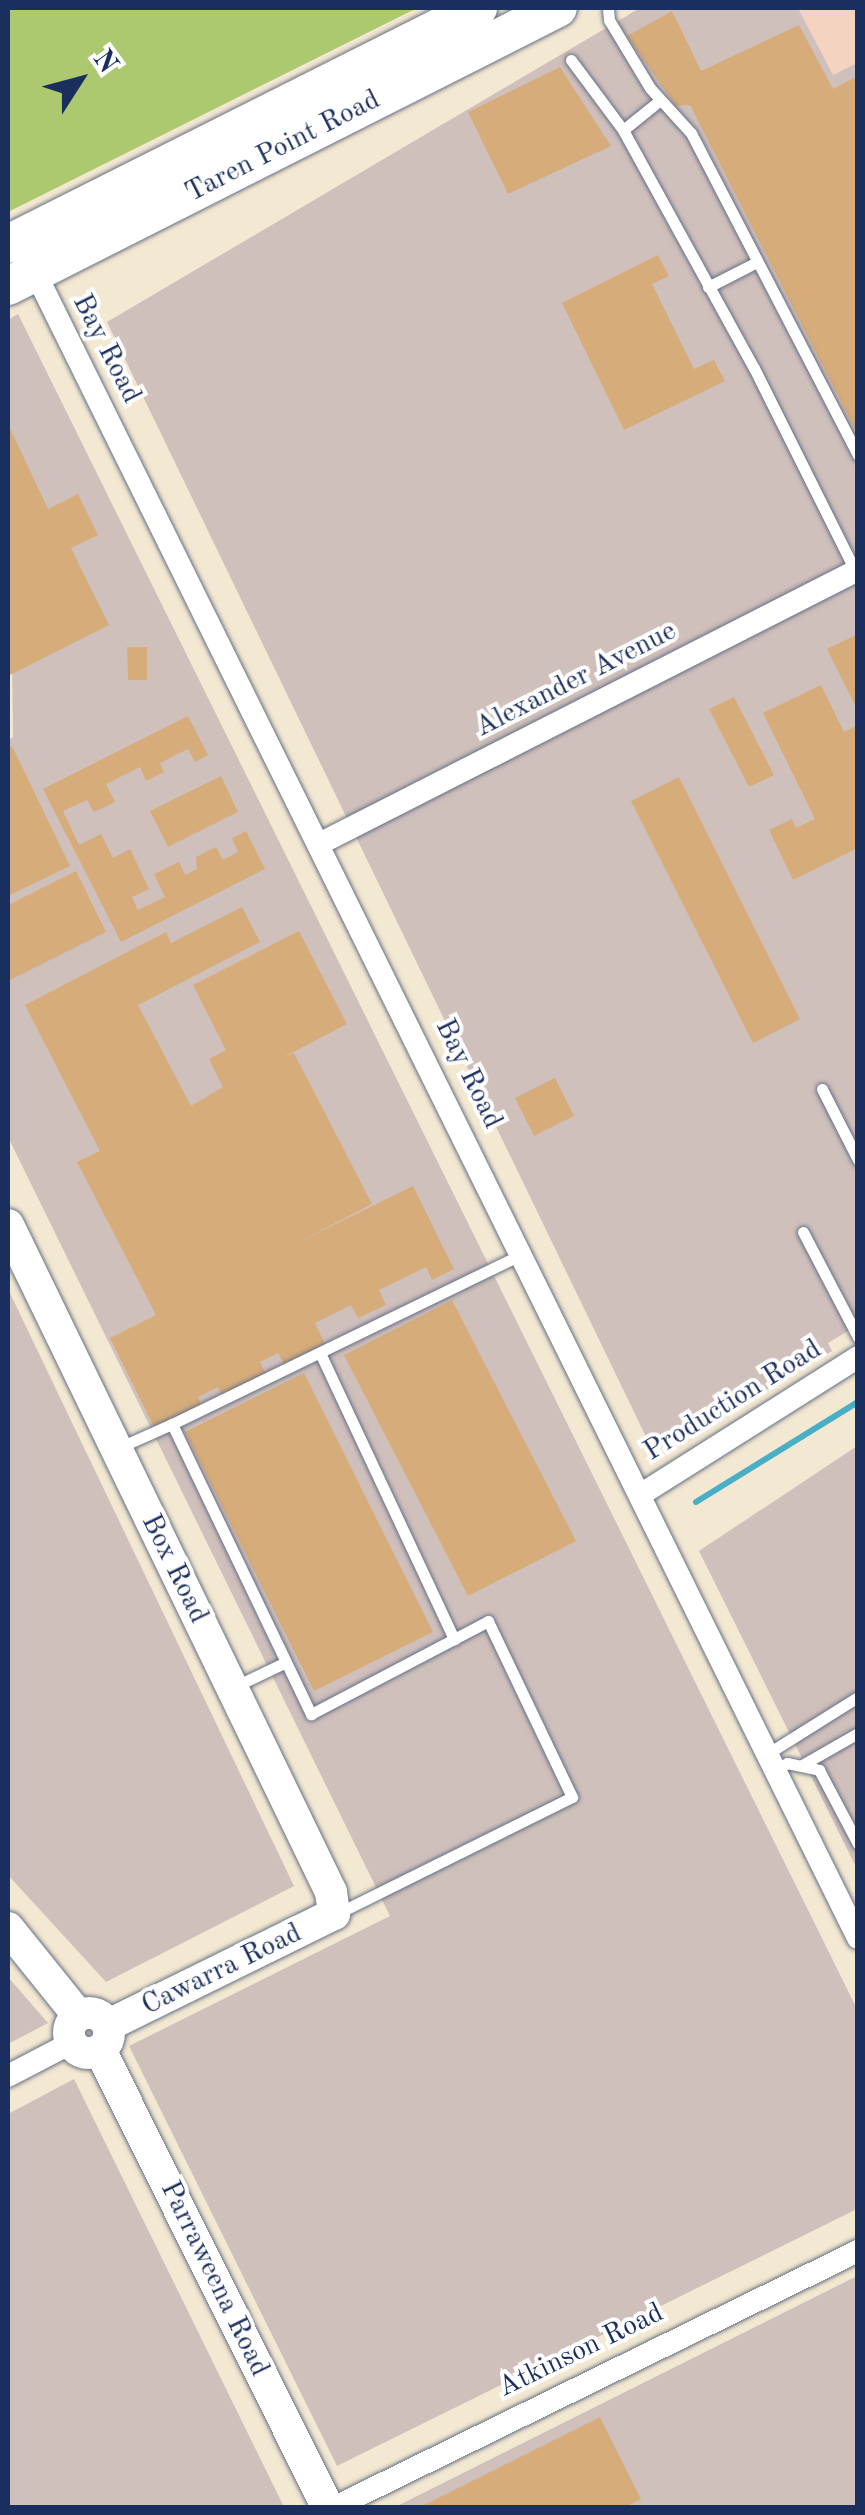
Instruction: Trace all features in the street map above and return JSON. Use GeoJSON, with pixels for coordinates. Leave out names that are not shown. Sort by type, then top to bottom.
{"type":"FeatureCollection","features":[{"type":"Feature","properties":{"kind":"main road","name":"Taren Point Road"},"geometry":{"type":"LineString","coordinates":[[17,260],[478,8]]}},
{"type":"Feature","properties":{"kind":"main road","name":"Taren Point Road"},"geometry":{"type":"LineString","coordinates":[[17,260],[558,8]]}},
{"type":"Feature","properties":{"kind":"street","name":"Bay Road"},"geometry":{"type":"LineString","coordinates":[[17,260],[321,843],[858,1938]]}},
{"type":"Feature","properties":{"kind":"street","name":"Alexander Avenue"},"geometry":{"type":"LineString","coordinates":[[321,843],[856,570]]}},
{"type":"Feature","properties":{"kind":"street","name":"Box Road"},"geometry":{"type":"LineString","coordinates":[[8,1225],[331,1892],[334,1914]]}},
{"type":"Feature","properties":{"kind":"street","name":"Production Road"},"geometry":{"type":"LineString","coordinates":[[640,1495],[858,1357]]}},
{"type":"Feature","properties":{"kind":"street","name":"Cawarra Road"},"geometry":{"type":"LineString","coordinates":[[8,2076],[334,1914]]}},
{"type":"Feature","properties":{"kind":"street","name":"Parraweena Road"},"geometry":{"type":"LineString","coordinates":[[8,1928],[89,2033],[330,2508]]}},
{"type":"Feature","properties":{"kind":"street","name":"Atkinson Road"},"geometry":{"type":"LineString","coordinates":[[330,2508],[858,2252]]}},
{"type":"Feature","properties":{"kind":"lane"},"geometry":{"type":"LineString","coordinates":[[608,8],[608,20],[659,100],[691,133],[858,455]]}},
{"type":"Feature","properties":{"kind":"lane"},"geometry":{"type":"LineString","coordinates":[[572,60],[623,130],[856,570]]}},
{"type":"Feature","properties":{"kind":"lane"},"geometry":{"type":"LineString","coordinates":[[623,130],[659,100]]}},
{"type":"Feature","properties":{"kind":"lane"},"geometry":{"type":"LineString","coordinates":[[708,287],[755,262]]}},
{"type":"Feature","properties":{"kind":"lane"},"geometry":{"type":"LineString","coordinates":[[822,1089],[858,1160]]}},
{"type":"Feature","properties":{"kind":"lane"},"geometry":{"type":"LineString","coordinates":[[802,1232],[858,1336]]}},
{"type":"Feature","properties":{"kind":"lane"},"geometry":{"type":"LineString","coordinates":[[116,1449],[321,1355],[522,1254]]}},
{"type":"Feature","properties":{"kind":"lane"},"geometry":{"type":"LineString","coordinates":[[321,1355],[454,1639]]}},
{"type":"Feature","properties":{"kind":"lane"},"geometry":{"type":"LineString","coordinates":[[172,1424],[311,1714],[488,1621],[572,1798],[334,1914]]}},
{"type":"Feature","properties":{"kind":"lane"},"geometry":{"type":"LineString","coordinates":[[232,1688],[286,1662]]}},
{"type":"Feature","properties":{"kind":"lane"},"geometry":{"type":"LineString","coordinates":[[771,1762],[858,1697]]}},
{"type":"Feature","properties":{"kind":"lane"},"geometry":{"type":"LineString","coordinates":[[802,1765],[858,1733]]}},
{"type":"Feature","properties":{"kind":"lane"},"geometry":{"type":"LineString","coordinates":[[771,1762],[820,1770],[858,1844]]}},
{"type":"Feature","properties":{"kind":"shaded area"},"geometry":{"type":"Polygon","coordinates":[[[640,8],[798,8],[833,75],[857,63],[858,1325],[828,1343],[832,1351],[681,1441],[650,1445],[107,322],[640,8]]]}},
{"type":"Feature","properties":{"kind":"shaded area"},"geometry":{"type":"Polygon","coordinates":[[[798,8],[857,8],[857,63],[833,76],[798,8]]]}},
{"type":"Feature","properties":{"kind":"shaded area"},"geometry":{"type":"Polygon","coordinates":[[[18,314],[857,2009],[857,2209],[337,2466],[129,2046],[390,1916],[8,1137],[8,740],[13,737],[8,320],[18,314]]]}},
{"type":"Feature","properties":{"kind":"shaded area"},"geometry":{"type":"Polygon","coordinates":[[[8,1289],[294,1886],[106,1982],[8,1875],[8,1289]]]}},
{"type":"Feature","properties":{"kind":"shaded area"},"geometry":{"type":"Polygon","coordinates":[[[857,1446],[857,1869],[699,1551],[857,1446]]]}},
{"type":"Feature","properties":{"kind":"shaded area"},"geometry":{"type":"Polygon","coordinates":[[[8,1977],[48,2023],[8,2044],[8,1977]]]}},
{"type":"Feature","properties":{"kind":"shaded area"},"geometry":{"type":"Polygon","coordinates":[[[74,2079],[284,2507],[8,2507],[8,2114],[74,2079]]]}},
{"type":"Feature","properties":{"kind":"shaded area"},"geometry":{"type":"Polygon","coordinates":[[[857,2276],[857,2507],[395,2507],[857,2276]]]}},
{"type":"Feature","properties":{"kind":"green space"},"geometry":{"type":"Polygon","coordinates":[[[8,8],[417,8],[8,212],[8,8]]]}},
{"type":"Feature","properties":{"kind":"building"},"geometry":{"type":"Polygon","coordinates":[[[672,11],[701,71],[799,25],[833,89],[858,76],[858,435],[690,105],[676,106],[627,36],[672,11]]]}},
{"type":"Feature","properties":{"kind":"building"},"geometry":{"type":"Polygon","coordinates":[[[560,67],[611,146],[508,194],[468,112],[560,67]]]}},
{"type":"Feature","properties":{"kind":"building"},"geometry":{"type":"Polygon","coordinates":[[[658,255],[669,276],[652,284],[694,369],[714,360],[725,381],[624,430],[562,303],[658,255]]]}},
{"type":"Feature","properties":{"kind":"building"},"geometry":{"type":"Polygon","coordinates":[[[8,424],[48,509],[78,494],[98,535],[71,548],[109,625],[8,676],[8,424]]]}},
{"type":"Feature","properties":{"kind":"building"},"geometry":{"type":"Polygon","coordinates":[[[858,634],[858,711],[827,649],[858,634]]]}},
{"type":"Feature","properties":{"kind":"building"},"geometry":{"type":"Polygon","coordinates":[[[127,647],[147,647],[147,680],[128,680],[127,647]]]}},
{"type":"Feature","properties":{"kind":"building"},"geometry":{"type":"Polygon","coordinates":[[[821,685],[844,732],[858,725],[858,848],[793,880],[769,830],[792,819],[796,828],[815,819],[763,713],[821,685]]]}},
{"type":"Feature","properties":{"kind":"building"},"geometry":{"type":"Polygon","coordinates":[[[734,697],[774,775],[749,787],[709,709],[734,697]]]}},
{"type":"Feature","properties":{"kind":"building"},"geometry":{"type":"Polygon","coordinates":[[[188,716],[208,755],[195,762],[188,749],[160,763],[164,772],[146,781],[140,767],[106,784],[115,802],[94,812],[87,800],[63,811],[79,845],[101,834],[113,858],[130,849],[149,889],[132,897],[138,910],[165,897],[154,874],[179,862],[185,875],[197,869],[196,857],[216,847],[223,860],[238,852],[232,838],[246,831],[265,869],[121,942],[43,789],[188,716]]]}},
{"type":"Feature","properties":{"kind":"building"},"geometry":{"type":"Polygon","coordinates":[[[12,746],[70,866],[8,896],[8,748],[12,746]]]}},
{"type":"Feature","properties":{"kind":"building"},"geometry":{"type":"Polygon","coordinates":[[[221,776],[238,812],[168,847],[150,811],[221,776]]]}},
{"type":"Feature","properties":{"kind":"building"},"geometry":{"type":"Polygon","coordinates":[[[679,777],[800,1019],[753,1043],[631,801],[679,777]]]}},
{"type":"Feature","properties":{"kind":"building"},"geometry":{"type":"Polygon","coordinates":[[[76,871],[106,932],[8,981],[8,905],[76,871]]]}},
{"type":"Feature","properties":{"kind":"building"},"geometry":{"type":"Polygon","coordinates":[[[242,907],[260,942],[138,1005],[191,1106],[223,1087],[209,1059],[226,1050],[193,985],[299,931],[347,1024],[282,1058],[294,1053],[372,1204],[295,1244],[413,1186],[454,1269],[432,1280],[426,1267],[379,1290],[386,1305],[358,1318],[351,1305],[315,1323],[326,1346],[285,1366],[278,1353],[260,1362],[267,1376],[223,1398],[218,1387],[198,1397],[203,1407],[156,1431],[110,1338],[156,1315],[77,1162],[100,1151],[25,1005],[166,932],[171,943],[242,907]]]}},
{"type":"Feature","properties":{"kind":"building"},"geometry":{"type":"Polygon","coordinates":[[[555,1078],[574,1116],[534,1136],[515,1098],[555,1078]]]}},
{"type":"Feature","properties":{"kind":"building"},"geometry":{"type":"Polygon","coordinates":[[[452,1300],[576,1541],[468,1596],[344,1355],[452,1300]]]}},
{"type":"Feature","properties":{"kind":"building"},"geometry":{"type":"Polygon","coordinates":[[[304,1373],[433,1632],[314,1691],[185,1432],[304,1373]]]}},
{"type":"Feature","properties":{"kind":"building"},"geometry":{"type":"Polygon","coordinates":[[[600,2417],[641,2499],[623,2508],[418,2508],[600,2417]]]}},
{"type":"Feature","properties":{"kind":"waterway"},"geometry":{"type":"LineString","coordinates":[[696,1502],[858,1402]]}}]}
